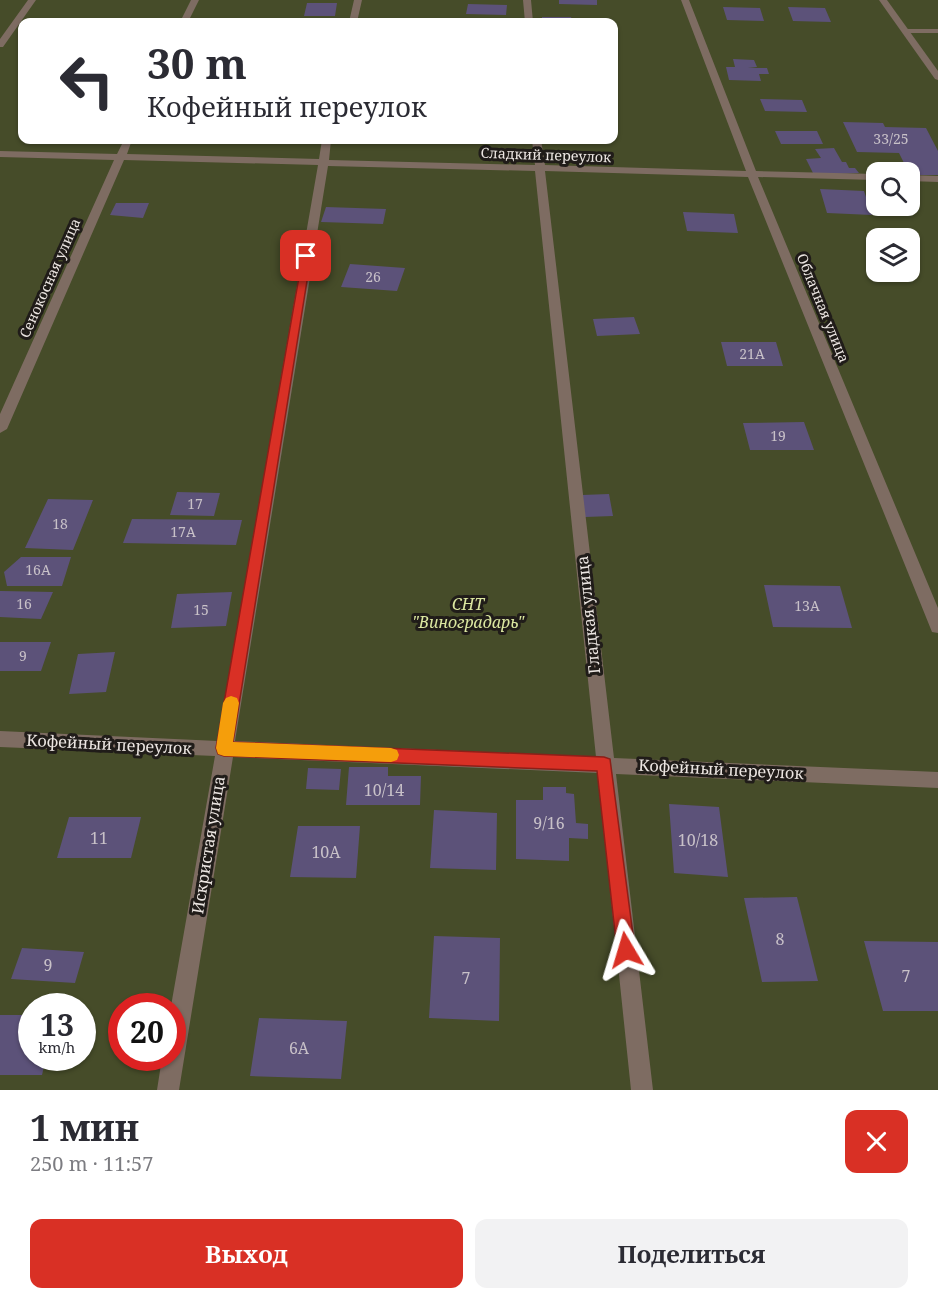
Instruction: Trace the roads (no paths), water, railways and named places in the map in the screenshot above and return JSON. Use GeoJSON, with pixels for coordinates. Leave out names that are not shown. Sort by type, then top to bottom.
{"type":"FeatureCollection","features":[{"type":"Feature","properties":{"kind":"street"},"geometry":{"type":"LineString","coordinates":[[19,18],[32,0]]}},
{"type":"Feature","properties":{"kind":"street"},"geometry":{"type":"LineString","coordinates":[[186,18],[195,0]]}},
{"type":"Feature","properties":{"kind":"street"},"geometry":{"type":"LineString","coordinates":[[354,18],[358,0]]}},
{"type":"Feature","properties":{"kind":"street"},"geometry":{"type":"LineString","coordinates":[[527,0],[529,18]]}},
{"type":"Feature","properties":{"kind":"street","name":"Облачная улица"},"geometry":{"type":"LineString","coordinates":[[685,0],[752,174],[938,627]]}},
{"type":"Feature","properties":{"kind":"street"},"geometry":{"type":"LineString","coordinates":[[884,0],[938,78]]}},
{"type":"Feature","properties":{"kind":"street"},"geometry":{"type":"LineString","coordinates":[[0,45],[18,20]]}},
{"type":"Feature","properties":{"kind":"street"},"geometry":{"type":"LineString","coordinates":[[906,31],[938,32]]}},
{"type":"Feature","properties":{"kind":"street","name":"Сенокосная улица"},"geometry":{"type":"LineString","coordinates":[[0,429],[126,144]]}},
{"type":"Feature","properties":{"kind":"street","name":"Искристая улица"},"geometry":{"type":"LineString","coordinates":[[168,1090],[326,144]]}},
{"type":"Feature","properties":{"kind":"street","name":"Гладкая улица"},"geometry":{"type":"LineString","coordinates":[[537,144],[604,764],[642,1090]]}},
{"type":"Feature","properties":{"kind":"street","name":"Сладкий переулок"},"geometry":{"type":"LineString","coordinates":[[0,154],[866,177]]}},
{"type":"Feature","properties":{"kind":"street"},"geometry":{"type":"LineString","coordinates":[[920,178],[938,179]]}},
{"type":"Feature","properties":{"kind":"street","name":"Кофейный переулок"},"geometry":{"type":"LineString","coordinates":[[0,739],[938,780]]}},
{"type":"Feature","properties":{"kind":"park label","name":"СНТ \"Виноградарь\""},"geometry":{"type":"Point","coordinates":[468,613]}}]}
